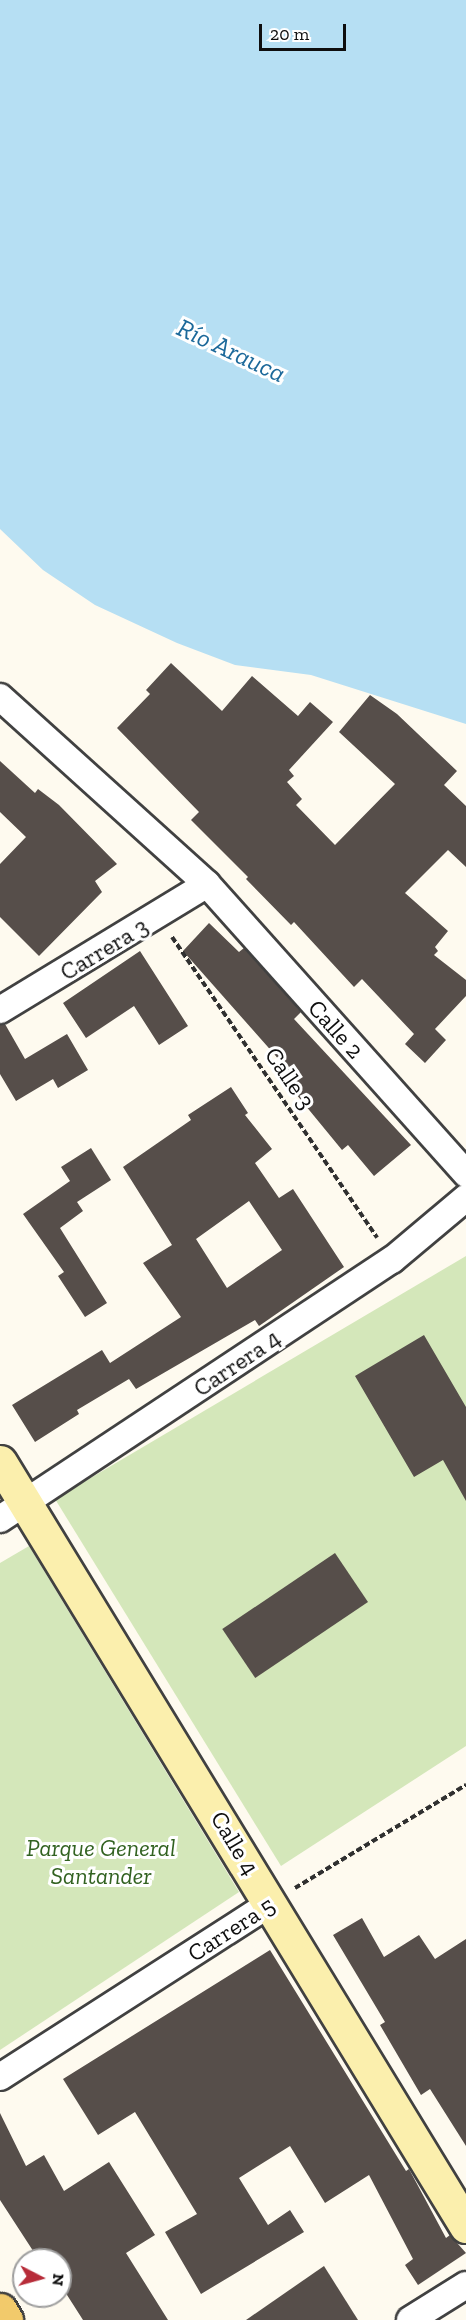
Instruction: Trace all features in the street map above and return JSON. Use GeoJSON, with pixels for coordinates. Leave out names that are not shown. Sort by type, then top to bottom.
{"type":"FeatureCollection","features":[{"type":"Feature","properties":{"kind":"main road"},"geometry":{"type":"LineString","coordinates":[[0,2310],[6,2320]]}},
{"type":"Feature","properties":{"kind":"street","name":"Calle 2"},"geometry":{"type":"LineString","coordinates":[[0,697],[207,884],[466,1174]]}},
{"type":"Feature","properties":{"kind":"street","name":"Carrera 3"},"geometry":{"type":"LineString","coordinates":[[0,1010],[158,917],[207,884]]}},
{"type":"Feature","properties":{"kind":"street","name":"Carrera 4"},"geometry":{"type":"LineString","coordinates":[[13,1511],[392,1260],[466,1198]]}},
{"type":"Feature","properties":{"kind":"street","name":"Calle 4"},"geometry":{"type":"LineString","coordinates":[[0,1462],[13,1511],[271,1903],[466,2226]]}},
{"type":"Feature","properties":{"kind":"street","name":"Carrera 5"},"geometry":{"type":"LineString","coordinates":[[0,2077],[271,1903]]}},
{"type":"Feature","properties":{"kind":"street"},"geometry":{"type":"LineString","coordinates":[[411,2320],[466,2285]]}},
{"type":"Feature","properties":{"kind":"path","name":"Calle 3"},"geometry":{"type":"LineString","coordinates":[[158,917],[392,1260]]}},
{"type":"Feature","properties":{"kind":"path","name":"Carrera 5"},"geometry":{"type":"LineString","coordinates":[[271,1903],[466,1785]]}},
{"type":"Feature","properties":{"kind":"green space"},"geometry":{"type":"Polygon","coordinates":[[[466,1256],[466,1746],[281,1866],[55,1499],[466,1256]]]}},
{"type":"Feature","properties":{"kind":"green space","name":"Parque General Santander"},"geometry":{"type":"Polygon","coordinates":[[[29,1546],[239,1892],[0,2050],[0,1563],[29,1546]]]}},
{"type":"Feature","properties":{"kind":"water","name":"Río Arauca"},"geometry":{"type":"Polygon","coordinates":[[[0,0],[466,0],[466,724],[311,675],[235,665],[177,643],[95,605],[43,570],[0,529],[0,0]]]}},
{"type":"Feature","properties":{"kind":"building"},"geometry":{"type":"Polygon","coordinates":[[[171,663],[222,711],[252,676],[298,716],[310,702],[333,722],[289,770],[294,776],[287,782],[302,799],[296,805],[335,845],[395,784],[339,732],[370,695],[397,714],[457,771],[444,785],[466,806],[466,867],[448,850],[405,893],[448,931],[435,947],[438,951],[434,955],[466,980],[466,996],[435,1029],[446,1040],[425,1063],[405,1044],[414,1034],[362,979],[354,987],[294,922],[291,925],[246,879],[248,877],[191,820],[199,812],[117,728],[150,694],[146,690],[171,663]]]}},
{"type":"Feature","properties":{"kind":"building"},"geometry":{"type":"Polygon","coordinates":[[[0,761],[35,793],[38,789],[59,805],[117,864],[95,881],[102,892],[39,956],[0,917],[0,864],[26,837],[0,812],[0,761]]]}},
{"type":"Feature","properties":{"kind":"building"},"geometry":{"type":"Polygon","coordinates":[[[209,923],[239,952],[244,948],[301,1012],[294,1019],[411,1145],[374,1176],[348,1145],[342,1150],[296,1094],[302,1089],[275,1055],[183,951],[209,923]]]}},
{"type":"Feature","properties":{"kind":"building"},"geometry":{"type":"Polygon","coordinates":[[[140,951],[188,1026],[159,1045],[134,1006],[86,1038],[63,1003],[140,951]]]}},
{"type":"Feature","properties":{"kind":"building"},"geometry":{"type":"Polygon","coordinates":[[[5,1024],[25,1059],[67,1034],[88,1070],[58,1088],[53,1079],[16,1101],[0,1074],[0,1025],[5,1024]]]}},
{"type":"Feature","properties":{"kind":"building"},"geometry":{"type":"Polygon","coordinates":[[[231,1087],[248,1113],[245,1115],[272,1149],[255,1163],[279,1198],[293,1189],[344,1267],[259,1326],[255,1320],[136,1389],[129,1379],[77,1410],[79,1414],[35,1442],[12,1405],[102,1350],[110,1363],[181,1317],[143,1263],[172,1245],[123,1167],[191,1120],[188,1115],[231,1087]],[[249,1201],[196,1239],[227,1288],[282,1250],[249,1201]]]}},
{"type":"Feature","properties":{"kind":"building"},"geometry":{"type":"Polygon","coordinates":[[[91,1148],[111,1180],[77,1202],[83,1211],[60,1228],[107,1303],[85,1317],[58,1276],[64,1272],[23,1214],[70,1181],[61,1167],[91,1148]]]}},
{"type":"Feature","properties":{"kind":"building"},"geometry":{"type":"Polygon","coordinates":[[[424,1335],[466,1407],[466,1501],[443,1460],[414,1477],[355,1376],[424,1335]]]}},
{"type":"Feature","properties":{"kind":"building"},"geometry":{"type":"Polygon","coordinates":[[[335,1553],[368,1602],[255,1678],[222,1629],[335,1553]]]}},
{"type":"Feature","properties":{"kind":"building"},"geometry":{"type":"Polygon","coordinates":[[[362,1918],[384,1957],[419,1935],[435,1959],[466,1939],[466,2146],[430,2089],[421,2095],[380,2025],[385,2022],[333,1935],[362,1918]]]}},
{"type":"Feature","properties":{"kind":"building"},"geometry":{"type":"Polygon","coordinates":[[[270,1950],[406,2171],[409,2169],[446,2238],[450,2235],[466,2253],[418,2285],[405,2265],[413,2259],[369,2175],[325,2203],[290,2146],[239,2178],[268,2225],[290,2210],[304,2232],[201,2294],[165,2232],[197,2214],[135,2112],[98,2135],[63,2079],[270,1950]]]}},
{"type":"Feature","properties":{"kind":"building"},"geometry":{"type":"Polygon","coordinates":[[[0,2113],[26,2166],[44,2155],[64,2191],[109,2162],[155,2235],[126,2253],[168,2320],[83,2320],[72,2303],[72,2248],[31,2248],[0,2200],[0,2113]]]}},
{"type":"Feature","properties":{"kind":"building"},"geometry":{"type":"Polygon","coordinates":[[[324,2266],[358,2320],[246,2320],[324,2266]]]}}]}
